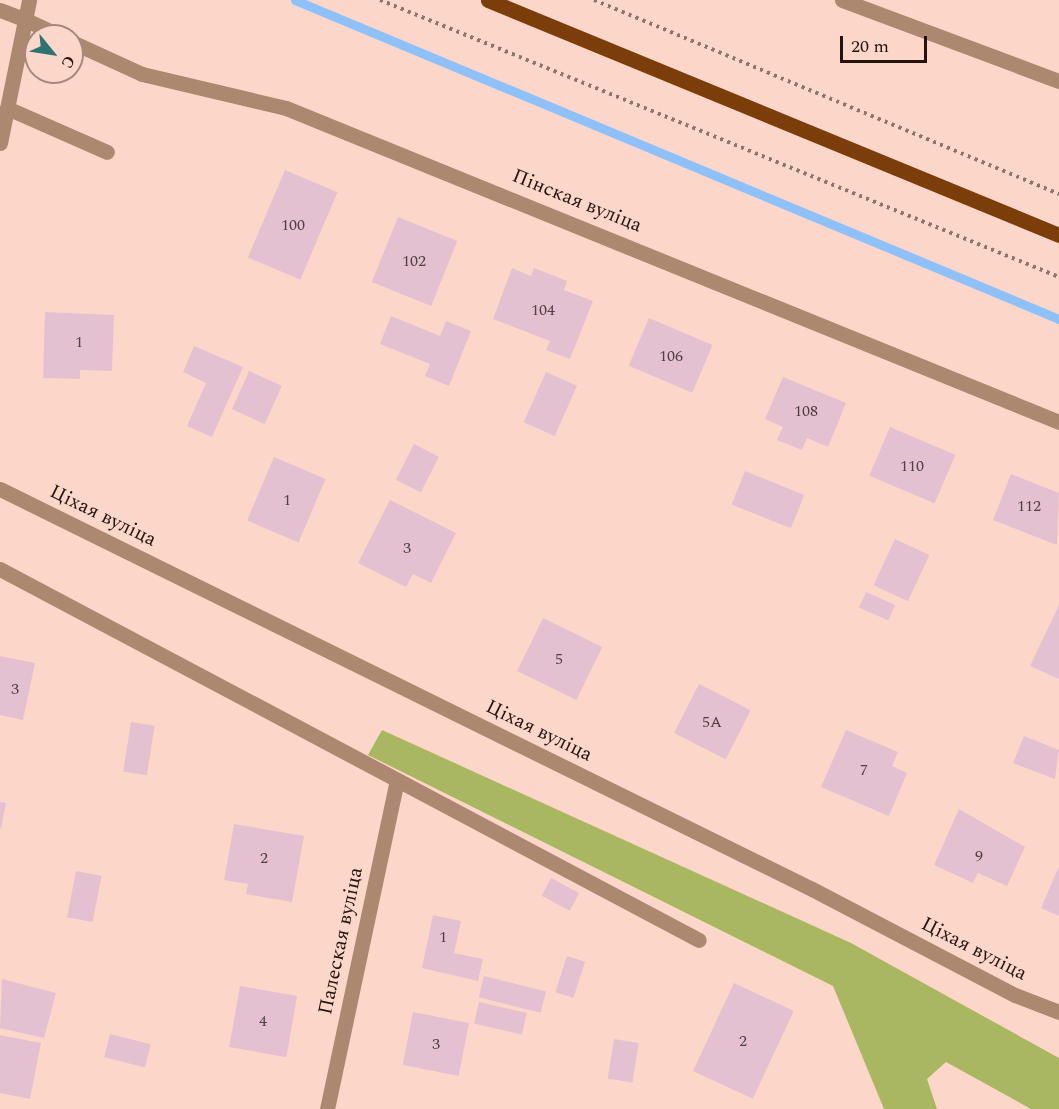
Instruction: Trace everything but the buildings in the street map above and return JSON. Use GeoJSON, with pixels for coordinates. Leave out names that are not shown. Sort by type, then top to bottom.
{"type":"FeatureCollection","features":[{"type":"Feature","properties":{"kind":"main road"},"geometry":{"type":"LineString","coordinates":[[488,0],[1059,235]]}},
{"type":"Feature","properties":{"kind":"street"},"geometry":{"type":"LineString","coordinates":[[0,143],[29,0]]}},
{"type":"Feature","properties":{"kind":"street"},"geometry":{"type":"LineString","coordinates":[[842,0],[871,5],[1059,81]]}},
{"type":"Feature","properties":{"kind":"street"},"geometry":{"type":"LineString","coordinates":[[0,10],[35,24]]}},
{"type":"Feature","properties":{"kind":"street","name":"Пінская вуліца"},"geometry":{"type":"LineString","coordinates":[[84,47],[142,74],[286,108],[1059,422]]}},
{"type":"Feature","properties":{"kind":"street"},"geometry":{"type":"LineString","coordinates":[[7,108],[107,152]]}},
{"type":"Feature","properties":{"kind":"street","name":"Ціхая вуліца"},"geometry":{"type":"LineString","coordinates":[[0,489],[812,889],[1015,995],[1059,1012]]}},
{"type":"Feature","properties":{"kind":"street"},"geometry":{"type":"LineString","coordinates":[[0,569],[699,940]]}},
{"type":"Feature","properties":{"kind":"street","name":"Палеская вуліца"},"geometry":{"type":"LineString","coordinates":[[327,1109],[397,781]]}},
{"type":"Feature","properties":{"kind":"path"},"geometry":{"type":"LineString","coordinates":[[380,0],[1059,277]]}},
{"type":"Feature","properties":{"kind":"path"},"geometry":{"type":"LineString","coordinates":[[594,0],[1059,194]]}},
{"type":"Feature","properties":{"kind":"green space"},"geometry":{"type":"Polygon","coordinates":[[[382,730],[851,943],[1059,1058],[1059,1109],[1031,1109],[946,1062],[927,1079],[937,1109],[884,1109],[833,986],[368,755],[382,730]]]}},
{"type":"Feature","properties":{"kind":"waterway"},"geometry":{"type":"LineString","coordinates":[[295,0],[1059,319]]}}]}
